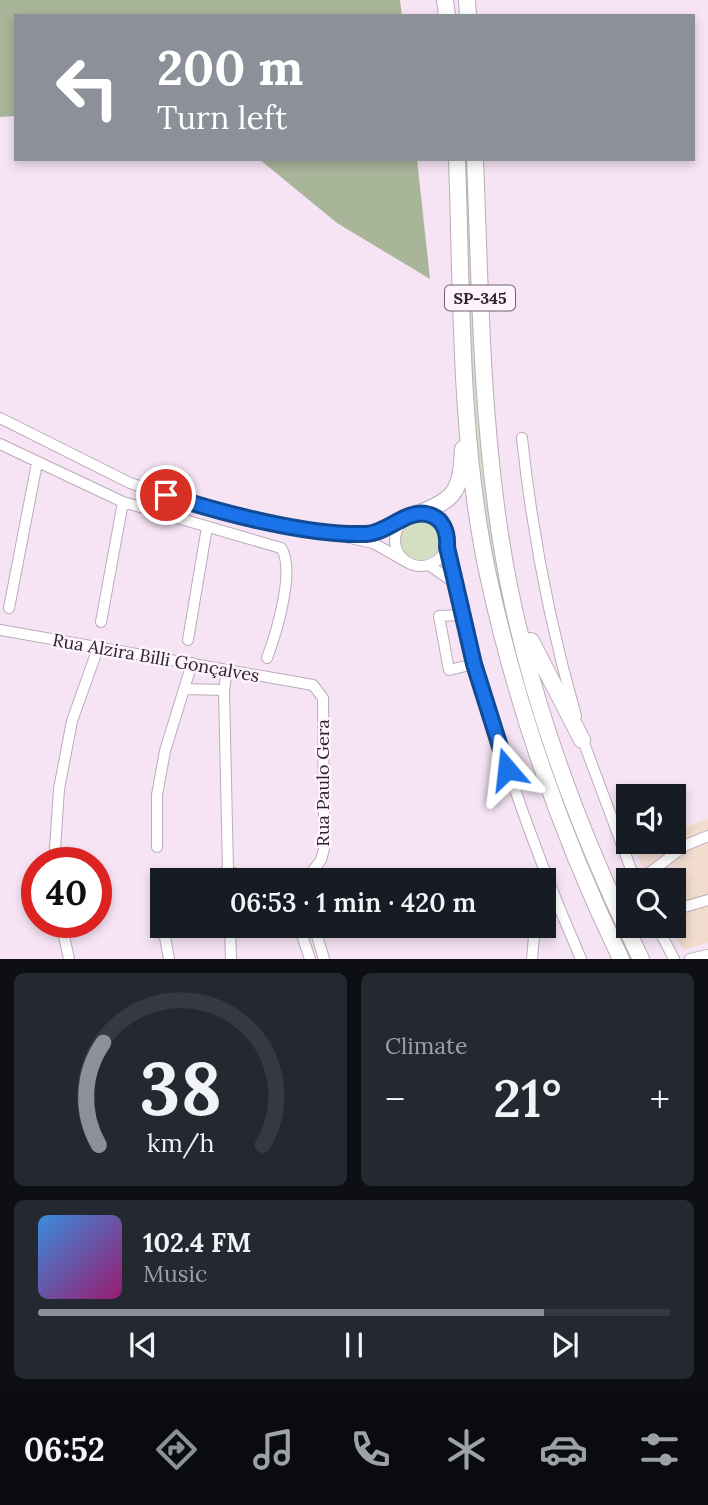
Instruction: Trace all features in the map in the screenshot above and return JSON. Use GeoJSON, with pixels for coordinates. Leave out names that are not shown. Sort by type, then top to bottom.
{"type":"FeatureCollection","features":[{"type":"Feature","properties":{"kind":"highway","name":"SP-345"},"geometry":{"type":"LineString","coordinates":[[457,161],[467,390],[474,479],[488,574],[519,693],[557,814],[621,959]]}},
{"type":"Feature","properties":{"kind":"highway","name":"SP-345"},"geometry":{"type":"LineString","coordinates":[[475,161],[484,389],[492,480],[510,590],[533,680],[569,793],[600,870],[641,959]]}},
{"type":"Feature","properties":{"kind":"highway"},"geometry":{"type":"LineString","coordinates":[[417,514],[443,503],[460,482],[467,390]]}},
{"type":"Feature","properties":{"kind":"highway"},"geometry":{"type":"LineString","coordinates":[[510,590],[537,657],[582,740]]}},
{"type":"Feature","properties":{"kind":"street"},"geometry":{"type":"LineString","coordinates":[[0,418],[141,486],[184,501],[373,543],[413,565],[429,565],[456,584]]}},
{"type":"Feature","properties":{"kind":"street"},"geometry":{"type":"LineString","coordinates":[[522,438],[529,504],[561,662],[582,740],[633,868]]}},
{"type":"Feature","properties":{"kind":"street"},"geometry":{"type":"LineString","coordinates":[[0,444],[123,502],[206,527],[271,542],[282,548],[287,555],[276,635],[267,658]]}},
{"type":"Feature","properties":{"kind":"street"},"geometry":{"type":"LineString","coordinates":[[9,608],[37,463]]}},
{"type":"Feature","properties":{"kind":"street"},"geometry":{"type":"LineString","coordinates":[[101,621],[123,502]]}},
{"type":"Feature","properties":{"kind":"street"},"geometry":{"type":"LineString","coordinates":[[341,535],[374,534],[417,514],[434,517],[446,530],[447,547],[474,664],[523,821],[581,959]]}},
{"type":"Feature","properties":{"kind":"street"},"geometry":{"type":"LineString","coordinates":[[401,522],[397,530],[396,547],[405,561]]}},
{"type":"Feature","properties":{"kind":"street"},"geometry":{"type":"LineString","coordinates":[[188,640],[206,527]]}},
{"type":"Feature","properties":{"kind":"street"},"geometry":{"type":"LineString","coordinates":[[429,565],[443,555],[447,547]]}},
{"type":"Feature","properties":{"kind":"street"},"geometry":{"type":"LineString","coordinates":[[463,615],[439,616],[449,670],[474,664]]}},
{"type":"Feature","properties":{"kind":"street","name":"Rua Alzira Billi Gonçalves"},"geometry":{"type":"LineString","coordinates":[[1,632],[313,685]]}},
{"type":"Feature","properties":{"kind":"street"},"geometry":{"type":"LineString","coordinates":[[55,847],[59,789],[72,721],[98,648]]}},
{"type":"Feature","properties":{"kind":"street"},"geometry":{"type":"LineString","coordinates":[[157,848],[156,796],[165,751],[192,663]]}},
{"type":"Feature","properties":{"kind":"street"},"geometry":{"type":"LineString","coordinates":[[227,670],[224,690],[234,868]]}},
{"type":"Feature","properties":{"kind":"street","name":"Rua Paulo Gera"},"geometry":{"type":"LineString","coordinates":[[313,685],[323,698],[324,849],[315,868]]}},
{"type":"Feature","properties":{"kind":"street"},"geometry":{"type":"LineString","coordinates":[[186,689],[224,690]]}},
{"type":"Feature","properties":{"kind":"street"},"geometry":{"type":"LineString","coordinates":[[655,868],[687,845],[708,836]]}},
{"type":"Feature","properties":{"kind":"street"},"geometry":{"type":"LineString","coordinates":[[686,906],[708,900]]}},
{"type":"Feature","properties":{"kind":"street"},"geometry":{"type":"LineString","coordinates":[[64,938],[69,959]]}},
{"type":"Feature","properties":{"kind":"street"},"geometry":{"type":"LineString","coordinates":[[165,938],[169,959]]}},
{"type":"Feature","properties":{"kind":"street"},"geometry":{"type":"LineString","coordinates":[[230,938],[230,959]]}},
{"type":"Feature","properties":{"kind":"street"},"geometry":{"type":"LineString","coordinates":[[303,938],[310,959]]}},
{"type":"Feature","properties":{"kind":"street"},"geometry":{"type":"LineString","coordinates":[[318,938],[324,959]]}},
{"type":"Feature","properties":{"kind":"street"},"geometry":{"type":"LineString","coordinates":[[532,959],[534,938]]}},
{"type":"Feature","properties":{"kind":"street"},"geometry":{"type":"LineString","coordinates":[[663,938],[674,959]]}},
{"type":"Feature","properties":{"kind":"street"},"geometry":{"type":"LineString","coordinates":[[690,959],[708,955]]}},
{"type":"Feature","properties":{"kind":"shaded area"},"geometry":{"type":"Polygon","coordinates":[[[708,819],[708,943],[683,950],[677,938],[686,938],[686,868],[644,868],[637,854],[686,854],[686,827],[708,819]]]}},
{"type":"Feature","properties":{"kind":"green space"},"geometry":{"type":"Polygon","coordinates":[[[0,0],[400,0],[402,14],[14,14],[14,116],[0,117],[0,0]]]}},
{"type":"Feature","properties":{"kind":"green space"},"geometry":{"type":"Polygon","coordinates":[[[261,161],[417,161],[430,279],[337,223],[261,161]]]}},
{"type":"Feature","properties":{"kind":"green space"},"geometry":{"type":"Polygon","coordinates":[[[461,161],[469,161],[505,589],[616,905],[616,937],[578,848],[519,675],[491,557],[473,413],[461,161]]]}},
{"type":"Feature","properties":{"kind":"green space"},"geometry":{"type":"Polygon","coordinates":[[[420,518],[435,524],[441,539],[435,554],[420,560],[405,554],[399,539],[405,524],[420,518]]]}},
{"type":"Feature","properties":{"kind":"green space"},"geometry":{"type":"Polygon","coordinates":[[[616,938],[628,938],[635,959],[626,959],[616,938]]]}},
{"type":"Feature","properties":{"kind":"route"},"geometry":{"type":"LineString","coordinates":[[166,495],[269,521],[341,535],[374,534],[417,514],[426,514],[441,522],[448,538],[447,547],[474,664],[507,769]]}}]}
